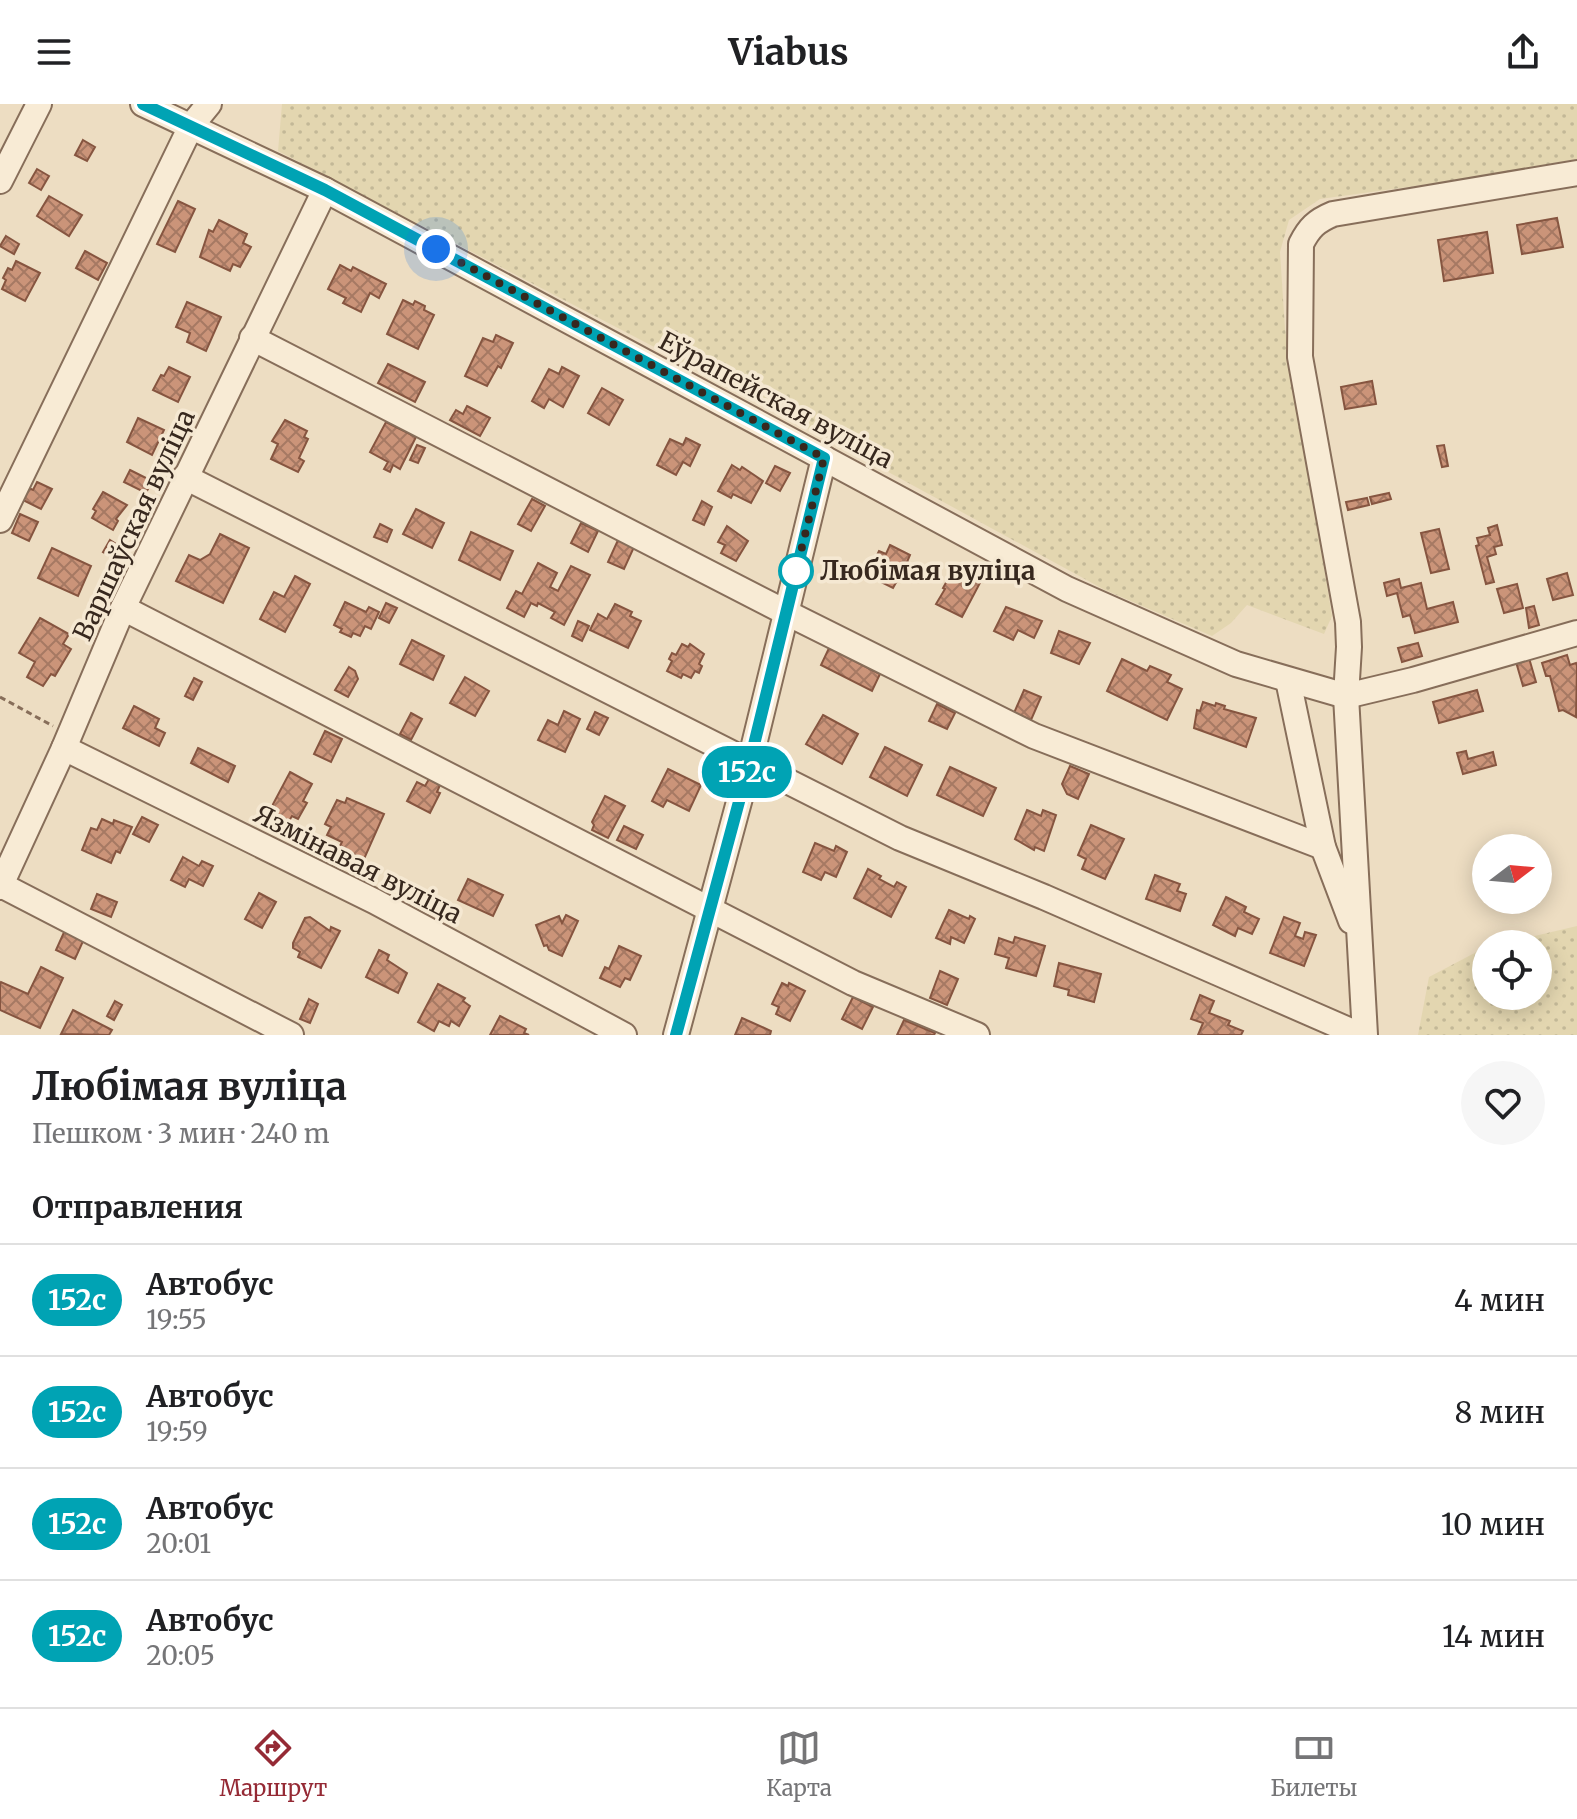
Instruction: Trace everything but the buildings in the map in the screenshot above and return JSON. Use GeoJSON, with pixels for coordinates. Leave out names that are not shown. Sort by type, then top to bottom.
{"type":"FeatureCollection","features":[{"type":"Feature","properties":{"kind":"street"},"geometry":{"type":"LineString","coordinates":[[0,181],[39,104]]}},
{"type":"Feature","properties":{"kind":"street","name":"Еўрапейская вуліца"},"geometry":{"type":"LineString","coordinates":[[143,104],[325,190],[1067,589],[1236,664],[1346,696]]}},
{"type":"Feature","properties":{"kind":"street"},"geometry":{"type":"LineString","coordinates":[[0,520],[191,126],[209,104]]}},
{"type":"Feature","properties":{"kind":"street"},"geometry":{"type":"LineString","coordinates":[[185,477],[900,838],[1363,1035],[1346,696],[1348,622],[1300,357],[1301,244],[1318,220],[1333,214],[1577,173]]}},
{"type":"Feature","properties":{"kind":"street","name":"Варшаўская вуліца"},"geometry":{"type":"LineString","coordinates":[[0,886],[123,608],[325,190]]}},
{"type":"Feature","properties":{"kind":"street"},"geometry":{"type":"LineString","coordinates":[[252,338],[787,613],[1034,736],[1323,847]]}},
{"type":"Feature","properties":{"kind":"street"},"geometry":{"type":"LineString","coordinates":[[676,1035],[750,761],[824,458]]}},
{"type":"Feature","properties":{"kind":"street"},"geometry":{"type":"LineString","coordinates":[[123,608],[853,983],[977,1035]]}},
{"type":"Feature","properties":{"kind":"street"},"geometry":{"type":"LineString","coordinates":[[1346,696],[1577,633]]}},
{"type":"Feature","properties":{"kind":"street"},"geometry":{"type":"LineString","coordinates":[[1288,680],[1323,847],[1359,945]]}},
{"type":"Feature","properties":{"kind":"street","name":"Язмінавая вуліца"},"geometry":{"type":"LineString","coordinates":[[66,742],[374,901],[624,1035]]}},
{"type":"Feature","properties":{"kind":"street"},"geometry":{"type":"LineString","coordinates":[[0,886],[291,1035]]}},
{"type":"Feature","properties":{"kind":"path"},"geometry":{"type":"LineString","coordinates":[[0,697],[66,742]]}},
{"type":"Feature","properties":{"kind":"shaded area"},"geometry":{"type":"Polygon","coordinates":[[[282,104],[1577,104],[1577,159],[1459,180],[1320,199],[1289,220],[1280,252],[1285,329],[1332,616],[1324,634],[1247,605],[1231,623],[1212,636],[1105,590],[756,400],[278,151],[282,104]]]}},
{"type":"Feature","properties":{"kind":"shaded area"},"geometry":{"type":"Polygon","coordinates":[[[1577,926],[1577,1035],[1418,1035],[1429,977],[1472,954],[1472,1010],[1552,1010],[1552,932],[1577,926]]]}},
{"type":"Feature","properties":{"kind":"bus line","name":"152с"},"geometry":{"type":"LineString","coordinates":[[143,104],[325,190],[824,458],[750,761],[676,1035]]}},
{"type":"Feature","properties":{"kind":"place","name":"Любімая вуліца"},"geometry":{"type":"Point","coordinates":[796,571]}},
{"type":"Feature","properties":{"kind":"route"},"geometry":{"type":"LineString","coordinates":[[436,249],[824,458],[796,571]]}}]}
